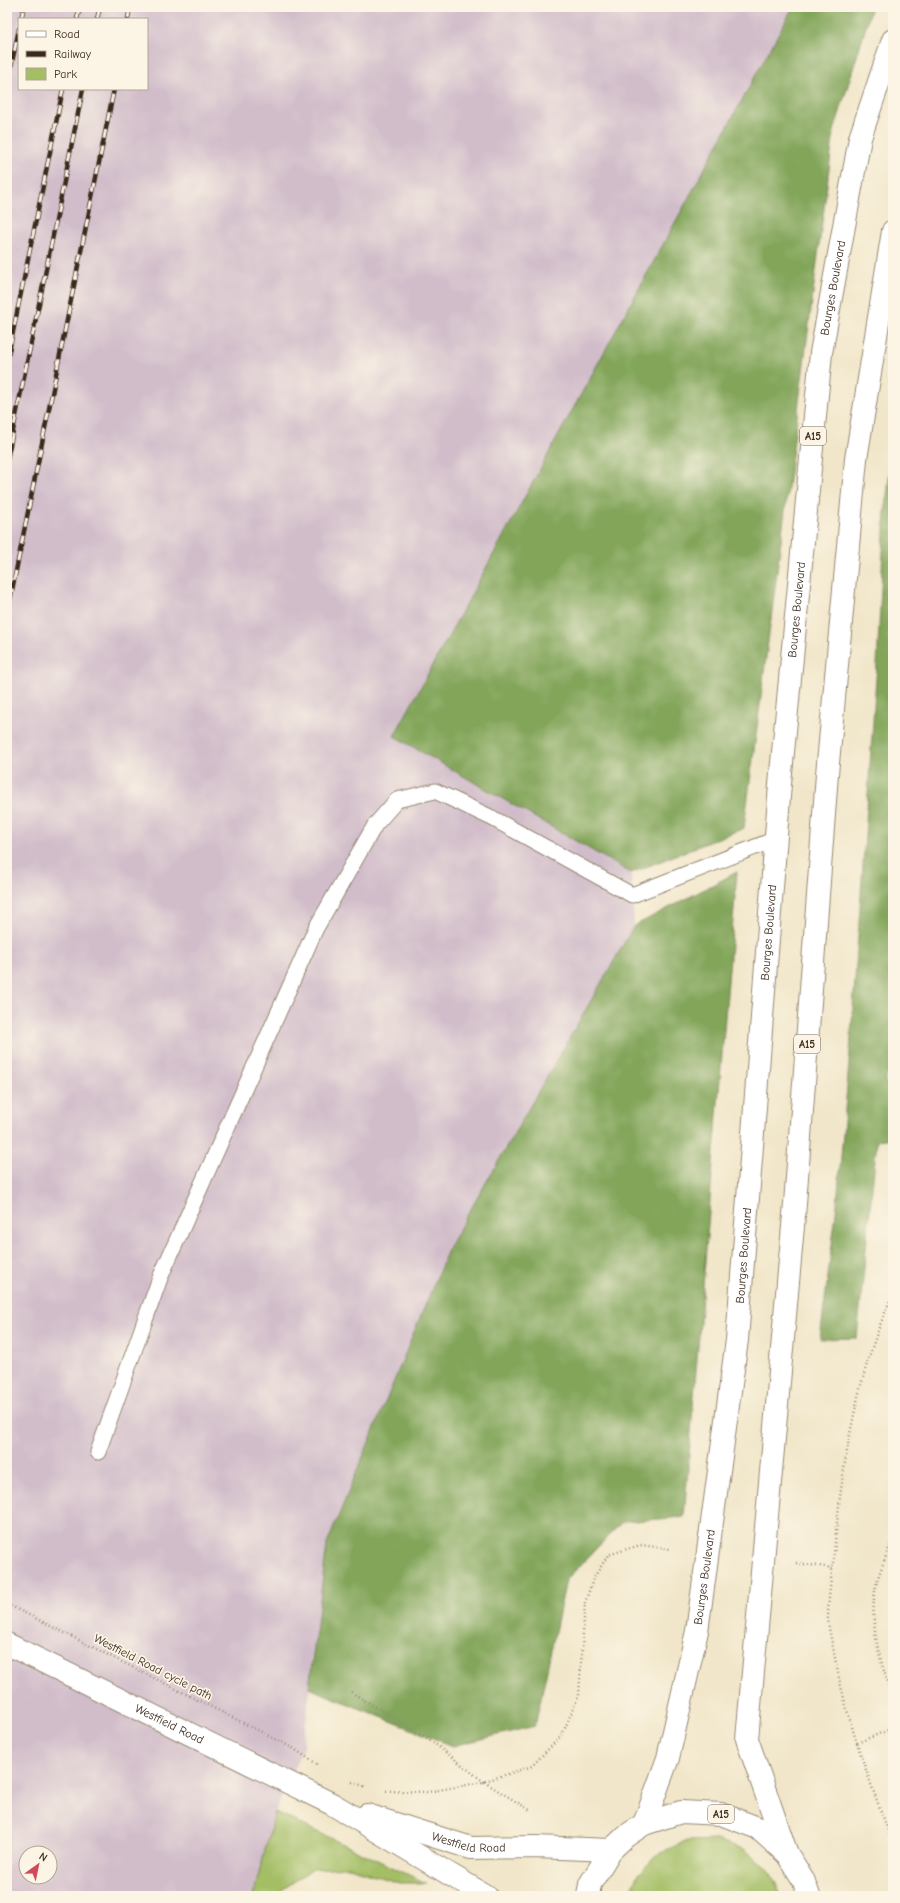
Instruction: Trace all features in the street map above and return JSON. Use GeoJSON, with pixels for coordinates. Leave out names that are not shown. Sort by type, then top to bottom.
{"type":"FeatureCollection","features":[{"type":"Feature","properties":{"kind":"main road","name":"Bourges Boulevard"},"geometry":{"type":"LineString","coordinates":[[644,1824],[668,1758],[697,1631],[736,1340],[776,839],[820,353],[860,138],[893,40]]}},
{"type":"Feature","properties":{"kind":"main road","name":"A15"},"geometry":{"type":"LineString","coordinates":[[808,1896],[803,1879],[787,1854],[747,1739],[795,1204],[827,774],[856,459],[893,231]]}},
{"type":"Feature","properties":{"kind":"main road","name":"Westfield Road"},"geometry":{"type":"LineString","coordinates":[[7,1644],[332,1804],[486,1896]]}},
{"type":"Feature","properties":{"kind":"main road","name":"Westfield Road"},"geometry":{"type":"LineString","coordinates":[[332,1804],[471,1848],[535,1847],[611,1850]]}},
{"type":"Feature","properties":{"kind":"main road","name":"A15"},"geometry":{"type":"LineString","coordinates":[[588,1896],[590,1884],[611,1850],[626,1836],[644,1824],[681,1812],[721,1814],[758,1828],[787,1854]]}},
{"type":"Feature","properties":{"kind":"lane"},"geometry":{"type":"LineString","coordinates":[[98,1452],[160,1278],[316,928],[375,825],[397,800],[435,791],[492,818],[632,895],[776,839]]}},
{"type":"Feature","properties":{"kind":"path"},"geometry":{"type":"LineString","coordinates":[[893,1294],[882,1318],[864,1371],[851,1428],[836,1522],[828,1620],[839,1678],[856,1743],[893,1843]]}},
{"type":"Feature","properties":{"kind":"path"},"geometry":{"type":"LineString","coordinates":[[893,1538],[875,1591],[874,1619],[878,1652],[893,1700]]}},
{"type":"Feature","properties":{"kind":"path"},"geometry":{"type":"LineString","coordinates":[[384,1790],[428,1792],[484,1782],[532,1766],[562,1735],[579,1695],[586,1603],[593,1579],[608,1556],[640,1545],[671,1549]]}},
{"type":"Feature","properties":{"kind":"path"},"geometry":{"type":"LineString","coordinates":[[796,1563],[832,1568]]}},
{"type":"Feature","properties":{"kind":"path","name":"Westfield Road cycle path"},"geometry":{"type":"LineString","coordinates":[[7,1604],[291,1747],[320,1766]]}},
{"type":"Feature","properties":{"kind":"path"},"geometry":{"type":"LineString","coordinates":[[351,1692],[430,1740],[484,1782],[530,1810]]}},
{"type":"Feature","properties":{"kind":"path"},"geometry":{"type":"LineString","coordinates":[[856,1743],[893,1728]]}},
{"type":"Feature","properties":{"kind":"path"},"geometry":{"type":"LineString","coordinates":[[346,1780],[368,1788]]}},
{"type":"Feature","properties":{"kind":"shaded area"},"geometry":{"type":"Polygon","coordinates":[[[7,7],[793,7],[394,736],[631,873],[634,926],[450,1245],[327,1544],[303,1747],[275,1812],[253,1896],[7,1896],[7,7]]]}},
{"type":"Feature","properties":{"kind":"green space"},"geometry":{"type":"Polygon","coordinates":[[[793,7],[872,7],[834,131],[744,828],[631,873],[394,736],[793,7]]]}},
{"type":"Feature","properties":{"kind":"green space"},"geometry":{"type":"Polygon","coordinates":[[[893,444],[893,1058],[885,1081],[893,1096],[893,1138],[877,1140],[857,1338],[820,1339],[837,1204],[850,1051],[877,664],[885,512],[893,444]]]}},
{"type":"Feature","properties":{"kind":"green space"},"geometry":{"type":"Polygon","coordinates":[[[737,872],[684,1517],[622,1522],[566,1580],[535,1726],[453,1746],[309,1688],[327,1544],[450,1245],[634,926],[737,872]]]}},
{"type":"Feature","properties":{"kind":"green space"},"geometry":{"type":"Polygon","coordinates":[[[275,1812],[426,1883],[399,1883],[349,1867],[312,1869],[282,1890],[280,1896],[253,1896],[275,1812]]]}},
{"type":"Feature","properties":{"kind":"green space"},"geometry":{"type":"Polygon","coordinates":[[[716,1840],[744,1849],[768,1868],[782,1896],[628,1896],[638,1874],[659,1853],[687,1841],[716,1840]]]}},
{"type":"Feature","properties":{"kind":"railway"},"geometry":{"type":"LineString","coordinates":[[21,18],[24,7]]}},
{"type":"Feature","properties":{"kind":"railway"},"geometry":{"type":"LineString","coordinates":[[77,18],[80,7]]}},
{"type":"Feature","properties":{"kind":"railway"},"geometry":{"type":"LineString","coordinates":[[97,18],[100,7]]}},
{"type":"Feature","properties":{"kind":"railway"},"geometry":{"type":"LineString","coordinates":[[128,18],[130,7]]}},
{"type":"Feature","properties":{"kind":"railway"},"geometry":{"type":"LineString","coordinates":[[7,86],[18,34]]}},
{"type":"Feature","properties":{"kind":"railway"},"geometry":{"type":"LineString","coordinates":[[7,361],[63,90]]}},
{"type":"Feature","properties":{"kind":"railway"},"geometry":{"type":"LineString","coordinates":[[7,460],[83,90]]}},
{"type":"Feature","properties":{"kind":"railway"},"geometry":{"type":"LineString","coordinates":[[7,615],[114,90]]}}]}
